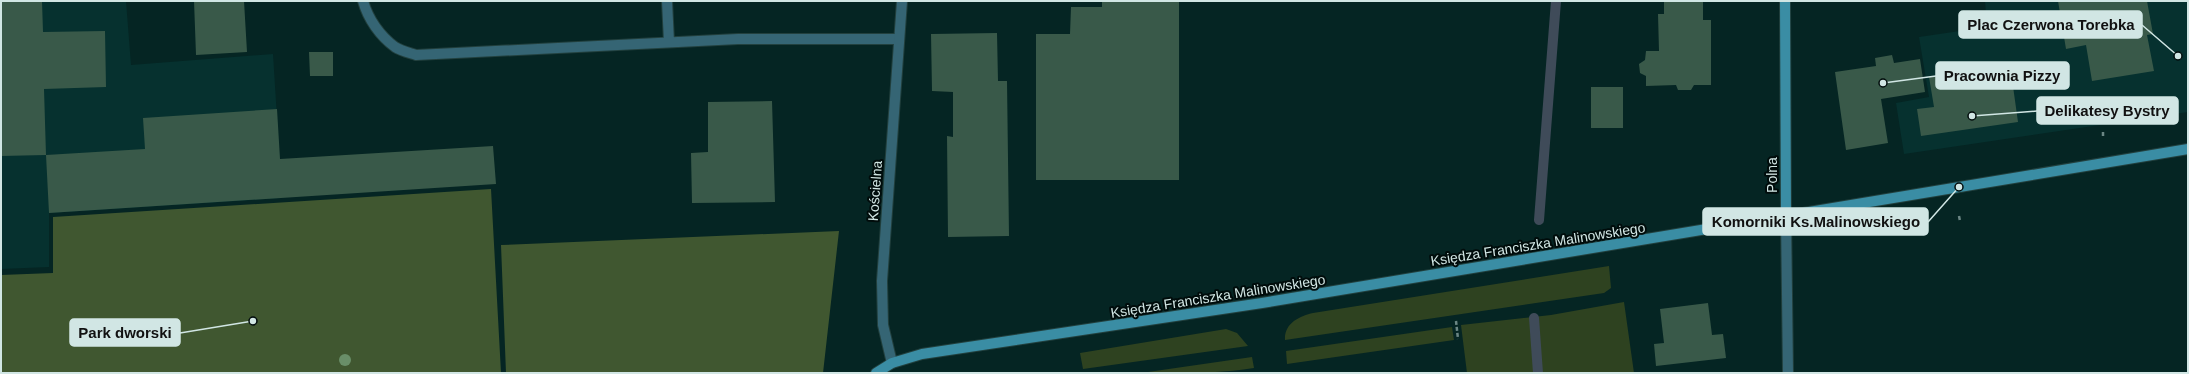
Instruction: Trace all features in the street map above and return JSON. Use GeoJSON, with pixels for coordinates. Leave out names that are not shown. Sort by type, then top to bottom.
{"type":"FeatureCollection","features":[{"type":"Feature","properties":{"kind":"street"},"geometry":{"type":"LineString","coordinates":[[363,1],[366,10],[379,32],[396,48],[416,55],[738,39],[900,39]]}},
{"type":"Feature","properties":{"kind":"street"},"geometry":{"type":"LineString","coordinates":[[667,1],[669,42]]}},
{"type":"Feature","properties":{"kind":"street","name":"Kościelna"},"geometry":{"type":"LineString","coordinates":[[892,363],[883,325],[882,281],[902,1]]}},
{"type":"Feature","properties":{"kind":"street","name":"Polna"},"geometry":{"type":"LineString","coordinates":[[1785,1],[1788,373]]}},
{"type":"Feature","properties":{"kind":"street","name":"Księdza Franciszka Malinowskiego"},"geometry":{"type":"LineString","coordinates":[[892,363],[922,354],[1270,302],[2188,149]]}},
{"type":"Feature","properties":{"kind":"street"},"geometry":{"type":"LineString","coordinates":[[876,373],[892,363]]}},
{"type":"Feature","properties":{"kind":"path"},"geometry":{"type":"LineString","coordinates":[[2102,132],[2103,136]]}},
{"type":"Feature","properties":{"kind":"path"},"geometry":{"type":"LineString","coordinates":[[1959,216],[1960,220]]}},
{"type":"Feature","properties":{"kind":"path"},"geometry":{"type":"LineString","coordinates":[[1456,321],[1458,339]]}},
{"type":"Feature","properties":{"kind":"shaded area"},"geometry":{"type":"Polygon","coordinates":[[[1,1],[126,1],[131,65],[273,54],[282,198],[49,213],[49,267],[1,269],[1,1]]]}},
{"type":"Feature","properties":{"kind":"shaded area"},"geometry":{"type":"Polygon","coordinates":[[[1985,1],[2188,1],[2188,112],[1904,154],[1896,103],[1929,97],[1919,37],[1987,27],[1985,1]]]}},
{"type":"Feature","properties":{"kind":"green space"},"geometry":{"type":"Polygon","coordinates":[[[491,189],[501,373],[1,373],[1,275],[53,273],[53,217],[491,189]]]}},
{"type":"Feature","properties":{"kind":"green space"},"geometry":{"type":"Polygon","coordinates":[[[839,231],[823,373],[506,373],[501,245],[839,231]]]}},
{"type":"Feature","properties":{"kind":"green space"},"geometry":{"type":"Polygon","coordinates":[[[1609,266],[1611,288],[1604,293],[1285,340],[1287,329],[1294,321],[1298,318],[1313,313],[1609,266]]]}},
{"type":"Feature","properties":{"kind":"green space"},"geometry":{"type":"Polygon","coordinates":[[[1624,302],[1634,373],[1467,373],[1461,325],[1551,315],[1624,302]]]}},
{"type":"Feature","properties":{"kind":"green space"},"geometry":{"type":"Polygon","coordinates":[[[1452,327],[1454,340],[1287,364],[1286,351],[1452,327]]]}},
{"type":"Feature","properties":{"kind":"green space"},"geometry":{"type":"Polygon","coordinates":[[[1226,329],[1237,333],[1248,346],[1083,369],[1080,353],[1226,329]]]}},
{"type":"Feature","properties":{"kind":"green space"},"geometry":{"type":"Polygon","coordinates":[[[1252,357],[1254,368],[1212,372],[1141,373],[1252,357]]]}},
{"type":"Feature","properties":{"kind":"building"},"geometry":{"type":"Polygon","coordinates":[[[1,1],[42,1],[43,32],[105,31],[106,87],[44,89],[46,155],[1,156],[1,1]]]}},
{"type":"Feature","properties":{"kind":"building"},"geometry":{"type":"Polygon","coordinates":[[[194,1],[244,1],[247,52],[196,55],[194,1]]]}},
{"type":"Feature","properties":{"kind":"building"},"geometry":{"type":"Polygon","coordinates":[[[1102,1],[1179,1],[1179,180],[1036,180],[1036,34],[1070,34],[1071,7],[1102,7],[1102,1]]]}},
{"type":"Feature","properties":{"kind":"building"},"geometry":{"type":"Polygon","coordinates":[[[1664,1],[1703,1],[1703,20],[1711,20],[1711,85],[1694,85],[1691,90],[1678,90],[1676,85],[1646,86],[1646,76],[1640,73],[1639,64],[1645,60],[1646,51],[1659,51],[1658,14],[1664,14],[1664,1]]]}},
{"type":"Feature","properties":{"kind":"building"},"geometry":{"type":"Polygon","coordinates":[[[2058,1],[2147,1],[2153,34],[2147,35],[2154,71],[2092,81],[2086,45],[2066,49],[2058,1]]]}},
{"type":"Feature","properties":{"kind":"building"},"geometry":{"type":"Polygon","coordinates":[[[997,33],[998,81],[1007,81],[1009,236],[948,237],[947,136],[953,137],[953,92],[932,91],[931,34],[997,33]]]}},
{"type":"Feature","properties":{"kind":"building"},"geometry":{"type":"Polygon","coordinates":[[[309,52],[333,52],[333,76],[310,76],[309,52]]]}},
{"type":"Feature","properties":{"kind":"building"},"geometry":{"type":"Polygon","coordinates":[[[1892,55],[1894,63],[1920,59],[1925,92],[1881,99],[1888,143],[1846,150],[1835,72],[1876,66],[1875,58],[1892,55]]]}},
{"type":"Feature","properties":{"kind":"building"},"geometry":{"type":"Polygon","coordinates":[[[2010,65],[2018,122],[1921,136],[1917,109],[1934,107],[1929,77],[2010,65]]]}},
{"type":"Feature","properties":{"kind":"building"},"geometry":{"type":"Polygon","coordinates":[[[1591,87],[1623,87],[1623,128],[1591,128],[1591,87]]]}},
{"type":"Feature","properties":{"kind":"building"},"geometry":{"type":"Polygon","coordinates":[[[772,101],[775,202],[692,203],[691,153],[708,152],[708,102],[772,101]]]}},
{"type":"Feature","properties":{"kind":"building"},"geometry":{"type":"Polygon","coordinates":[[[277,109],[280,159],[493,146],[496,184],[49,213],[46,155],[145,149],[143,118],[277,109]]]}},
{"type":"Feature","properties":{"kind":"building"},"geometry":{"type":"Polygon","coordinates":[[[1708,303],[1712,335],[1723,334],[1726,358],[1656,366],[1654,344],[1664,343],[1660,309],[1708,303]]]}},
{"type":"Feature","properties":{"kind":"waterway"},"geometry":{"type":"LineString","coordinates":[[1539,220],[1556,1]]}},
{"type":"Feature","properties":{"kind":"waterway"},"geometry":{"type":"LineString","coordinates":[[1534,318],[1538,373]]}},
{"type":"Feature","properties":{"kind":"place","name":"Plac Czerwona Torebka"},"geometry":{"type":"Point","coordinates":[2178,56]}},
{"type":"Feature","properties":{"kind":"place","name":"Pracownia Pizzy"},"geometry":{"type":"Point","coordinates":[1883,83]}},
{"type":"Feature","properties":{"kind":"place","name":"Delikatesy Bystry"},"geometry":{"type":"Point","coordinates":[1972,116]}},
{"type":"Feature","properties":{"kind":"place","name":"Komorniki Ks.Malinowskiego"},"geometry":{"type":"Point","coordinates":[1959,187]}},
{"type":"Feature","properties":{"kind":"place","name":"Park dworski"},"geometry":{"type":"Point","coordinates":[253,321]}}]}
